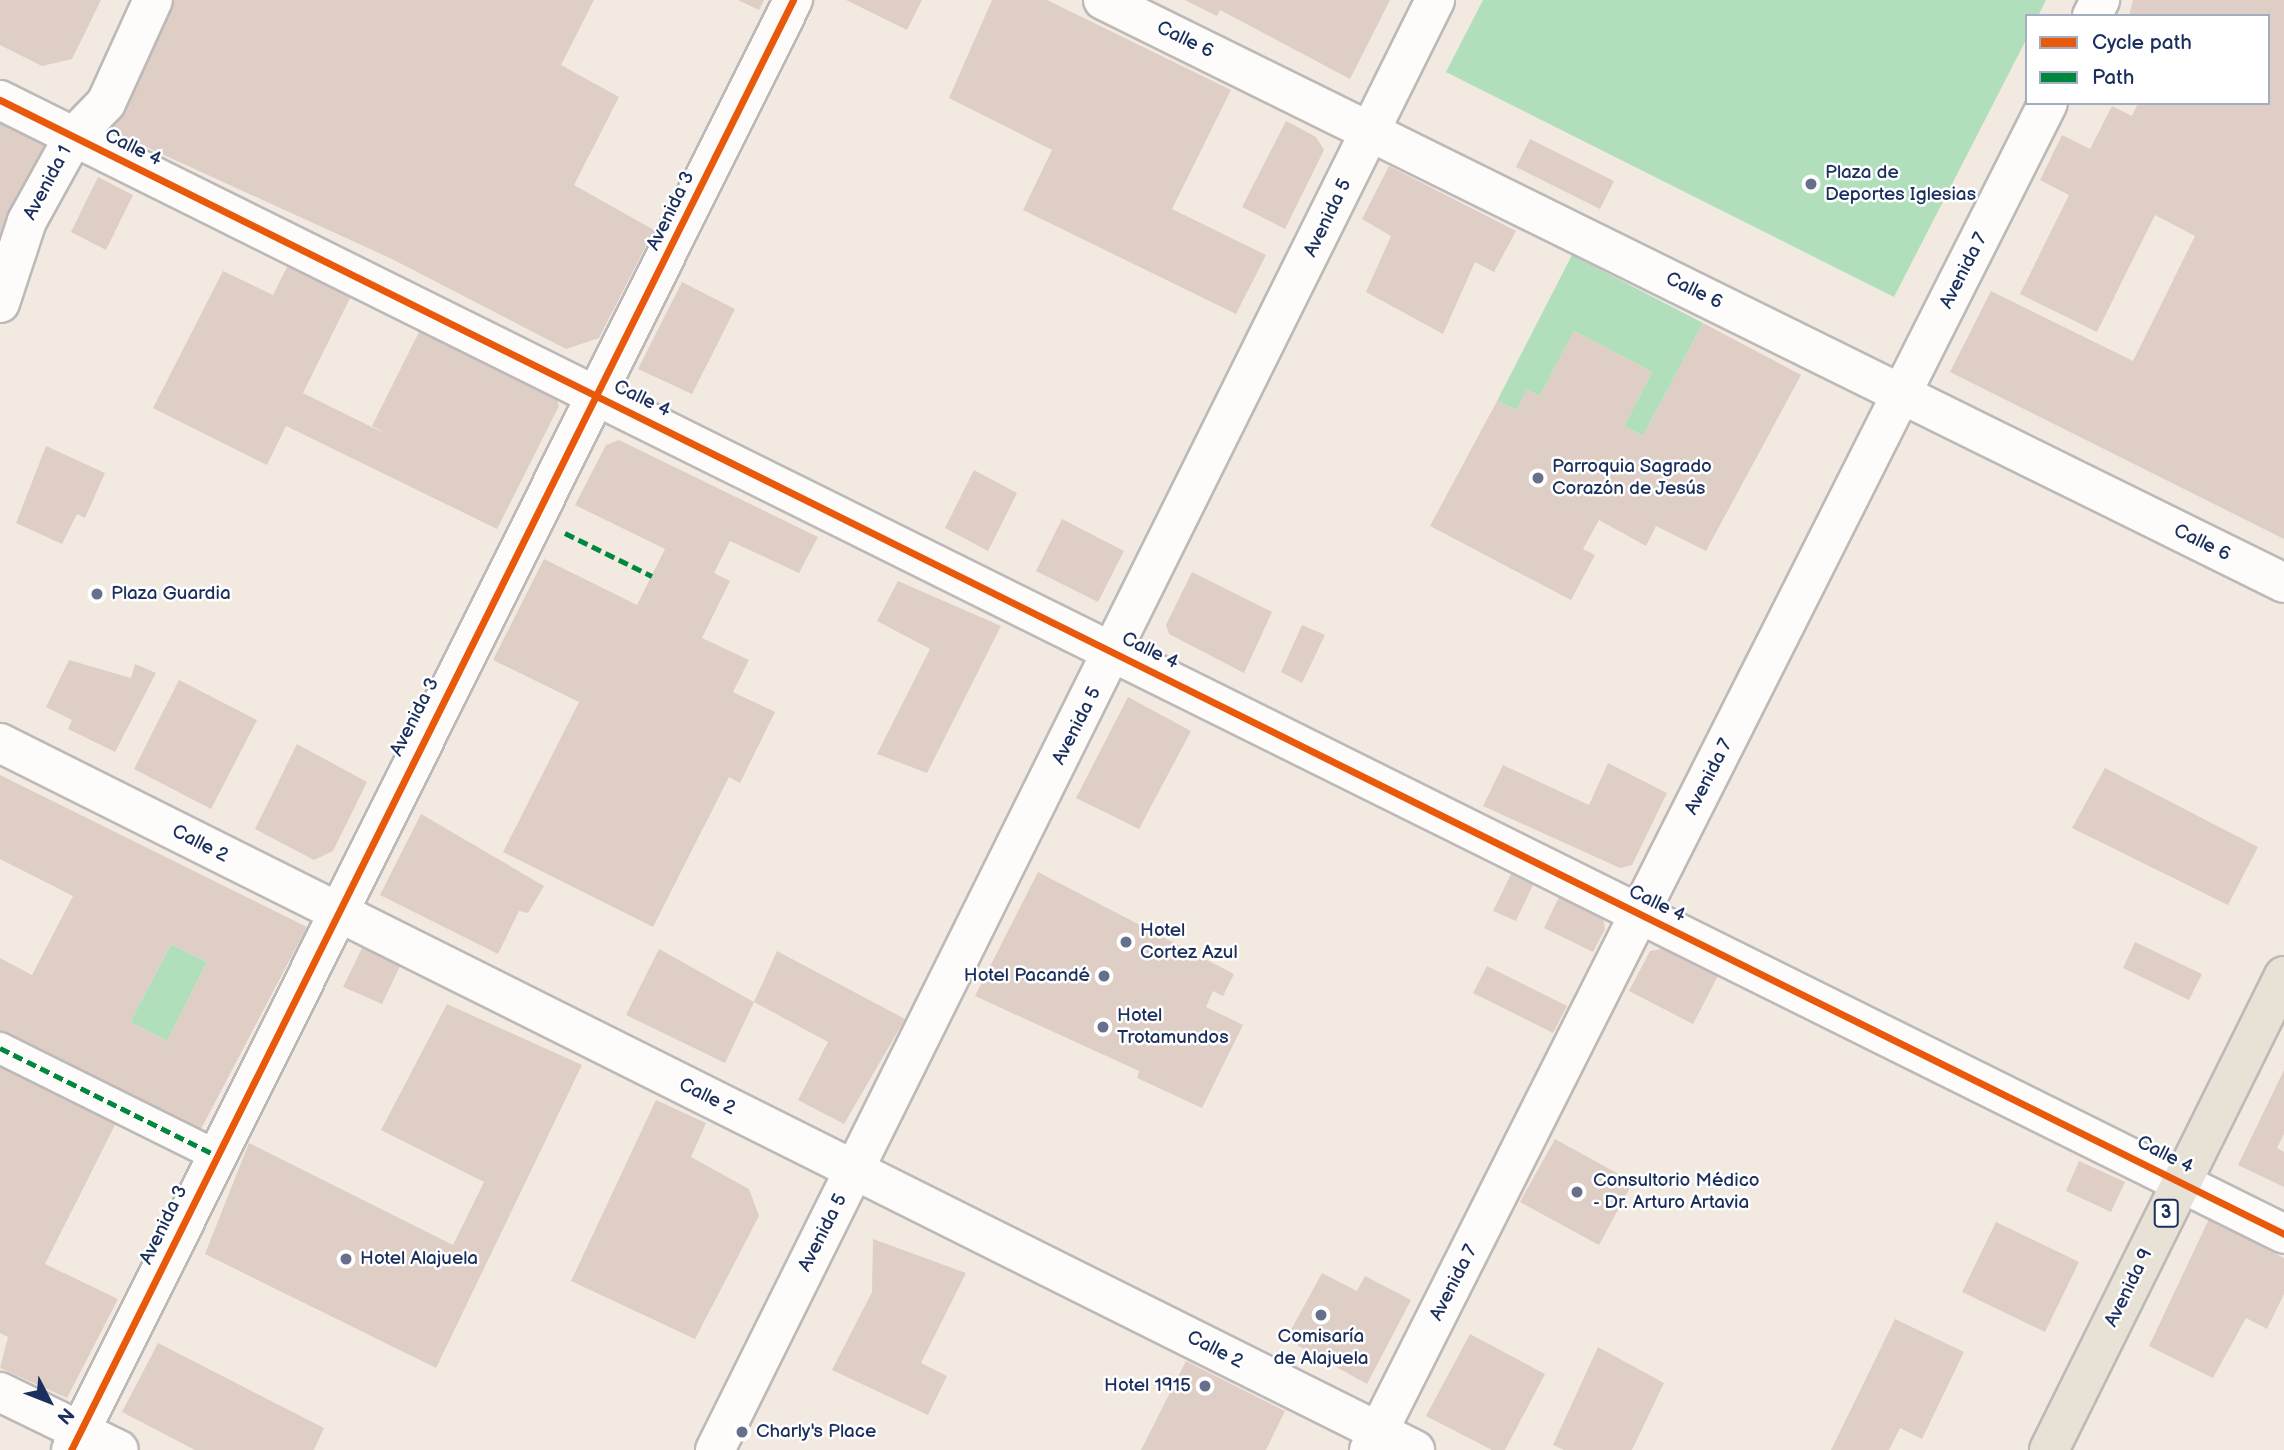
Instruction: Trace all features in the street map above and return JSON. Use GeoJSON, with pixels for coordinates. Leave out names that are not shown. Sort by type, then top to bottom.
{"type":"FeatureCollection","features":[{"type":"Feature","properties":{"kind":"main road","name":"Avenida 9"},"geometry":{"type":"LineString","coordinates":[[2049,1450],[2284,976]]}},
{"type":"Feature","properties":{"kind":"street","name":"Avenida 1"},"geometry":{"type":"LineString","coordinates":[[0,303],[27,221],[74,136],[106,103],[153,0]]}},
{"type":"Feature","properties":{"kind":"street","name":"Avenida 3"},"geometry":{"type":"LineString","coordinates":[[75,1441],[793,0]]}},
{"type":"Feature","properties":{"kind":"street","name":"Calle 6"},"geometry":{"type":"LineString","coordinates":[[1103,0],[2284,583]]}},
{"type":"Feature","properties":{"kind":"street","name":"Avenida 5"},"geometry":{"type":"LineString","coordinates":[[715,1450],[1435,0]]}},
{"type":"Feature","properties":{"kind":"street","name":"Calle 4"},"geometry":{"type":"LineString","coordinates":[[0,100],[2182,1181],[2284,1234]]}},
{"type":"Feature","properties":{"kind":"street","name":"Avenida 7"},"geometry":{"type":"LineString","coordinates":[[1374,1441],[2047,105]]}},
{"type":"Feature","properties":{"kind":"street","name":"Calle 2"},"geometry":{"type":"LineString","coordinates":[[0,743],[855,1169],[1374,1441],[1415,1450]]}},
{"type":"Feature","properties":{"kind":"street"},"geometry":{"type":"LineString","coordinates":[[0,1048],[216,1155]]}},
{"type":"Feature","properties":{"kind":"street"},"geometry":{"type":"LineString","coordinates":[[0,1392],[75,1441],[119,1450]]}},
{"type":"Feature","properties":{"kind":"green space","name":"Plaza de Deportes Iglesias"},"geometry":{"type":"Polygon","coordinates":[[[1483,0],[2046,0],[2039,14],[2025,14],[2025,42],[1894,297],[1446,72],[1483,0]]]}},
{"type":"Feature","properties":{"kind":"green space"},"geometry":{"type":"Polygon","coordinates":[[[1572,255],[1703,323],[1643,436],[1624,426],[1652,372],[1574,331],[1540,396],[1527,390],[1517,410],[1497,401],[1572,255]]]}},
{"type":"Feature","properties":{"kind":"green space"},"geometry":{"type":"Polygon","coordinates":[[[171,944],[207,962],[167,1041],[130,1022],[171,944]]]}},
{"type":"Feature","properties":{"kind":"building"},"geometry":{"type":"Polygon","coordinates":[[[0,0],[101,0],[72,59],[42,66],[0,45],[0,0]]]}},
{"type":"Feature","properties":{"kind":"building"},"geometry":{"type":"Polygon","coordinates":[[[175,0],[594,0],[561,65],[619,97],[574,185],[654,230],[599,338],[566,349],[392,259],[109,130],[175,0]]]}},
{"type":"Feature","properties":{"kind":"building"},"geometry":{"type":"Polygon","coordinates":[[[738,0],[764,0],[759,10],[738,0]]]}},
{"type":"Feature","properties":{"kind":"building"},"geometry":{"type":"Polygon","coordinates":[[[846,0],[922,0],[907,30],[846,0]]]}},
{"type":"Feature","properties":{"kind":"building"},"geometry":{"type":"Polygon","coordinates":[[[992,0],[1047,0],[1231,90],[1172,209],[1266,255],[1236,314],[1023,210],[1052,150],[949,98],[992,0]]]}},
{"type":"Feature","properties":{"kind":"building"},"geometry":{"type":"Polygon","coordinates":[[[1185,0],[1390,0],[1350,79],[1220,10],[1217,16],[1185,0]]]}},
{"type":"Feature","properties":{"kind":"building"},"geometry":{"type":"Polygon","coordinates":[[[2133,0],[2284,0],[2284,539],[1950,372],[1991,291],[2133,361],[2195,236],[2155,215],[2097,332],[2020,294],[2069,195],[2040,180],[2062,135],[2090,149],[2112,106],[2132,116],[2137,105],[2270,105],[2270,14],[2130,14],[2133,0]]]}},
{"type":"Feature","properties":{"kind":"building"},"geometry":{"type":"Polygon","coordinates":[[[0,115],[53,141],[0,241],[0,115]]]}},
{"type":"Feature","properties":{"kind":"building"},"geometry":{"type":"Polygon","coordinates":[[[1286,121],[1316,137],[1324,150],[1285,229],[1242,207],[1286,121]]]}},
{"type":"Feature","properties":{"kind":"building"},"geometry":{"type":"Polygon","coordinates":[[[1530,139],[1614,181],[1600,209],[1516,167],[1530,139]]]}},
{"type":"Feature","properties":{"kind":"building"},"geometry":{"type":"Polygon","coordinates":[[[1389,166],[1516,231],[1494,272],[1475,262],[1443,334],[1366,292],[1391,236],[1362,219],[1389,166]]]}},
{"type":"Feature","properties":{"kind":"building"},"geometry":{"type":"Polygon","coordinates":[[[98,177],[133,195],[106,250],[71,232],[98,177]]]}},
{"type":"Feature","properties":{"kind":"building"},"geometry":{"type":"Polygon","coordinates":[[[288,265],[352,294],[303,393],[390,436],[372,426],[422,326],[555,393],[559,406],[497,529],[286,426],[267,465],[153,408],[223,271],[273,295],[288,265]]]}},
{"type":"Feature","properties":{"kind":"building"},"geometry":{"type":"Polygon","coordinates":[[[682,282],[735,309],[692,394],[638,369],[682,282]]]}},
{"type":"Feature","properties":{"kind":"building"},"geometry":{"type":"Polygon","coordinates":[[[1703,323],[1801,375],[1706,551],[1656,526],[1646,546],[1599,520],[1583,549],[1595,555],[1571,600],[1430,526],[1497,401],[1517,410],[1527,390],[1540,396],[1574,331],[1652,372],[1624,426],[1643,436],[1703,323]]]}},
{"type":"Feature","properties":{"kind":"building"},"geometry":{"type":"Polygon","coordinates":[[[619,440],[818,537],[799,573],[730,541],[714,573],[730,581],[702,638],[749,660],[733,692],[775,712],[740,783],[729,777],[653,927],[503,852],[579,702],[493,660],[544,559],[637,605],[665,549],[575,505],[606,445],[619,440]]]}},
{"type":"Feature","properties":{"kind":"building"},"geometry":{"type":"Polygon","coordinates":[[[46,446],[105,473],[85,518],[77,514],[62,544],[16,523],[46,446]]]}},
{"type":"Feature","properties":{"kind":"building"},"geometry":{"type":"Polygon","coordinates":[[[974,470],[1017,493],[988,551],[945,528],[974,470]]]}},
{"type":"Feature","properties":{"kind":"building"},"geometry":{"type":"Polygon","coordinates":[[[1062,519],[1124,551],[1098,602],[1036,571],[1062,519]]]}},
{"type":"Feature","properties":{"kind":"building"},"geometry":{"type":"Polygon","coordinates":[[[1192,572],[1272,612],[1244,673],[1169,634],[1166,625],[1192,572]]]}},
{"type":"Feature","properties":{"kind":"building"},"geometry":{"type":"Polygon","coordinates":[[[898,581],[1001,626],[927,773],[877,754],[930,649],[877,621],[898,581]]]}},
{"type":"Feature","properties":{"kind":"building"},"geometry":{"type":"Polygon","coordinates":[[[1302,625],[1325,635],[1302,683],[1281,672],[1302,625]]]}},
{"type":"Feature","properties":{"kind":"building"},"geometry":{"type":"Polygon","coordinates":[[[69,660],[131,678],[135,664],[156,673],[115,752],[68,729],[72,720],[46,707],[69,660]]]}},
{"type":"Feature","properties":{"kind":"building"},"geometry":{"type":"Polygon","coordinates":[[[179,680],[257,720],[211,809],[134,769],[179,680]]]}},
{"type":"Feature","properties":{"kind":"building"},"geometry":{"type":"Polygon","coordinates":[[[1128,697],[1191,731],[1139,829],[1076,798],[1128,697]]]}},
{"type":"Feature","properties":{"kind":"building"},"geometry":{"type":"Polygon","coordinates":[[[297,744],[367,782],[333,851],[314,860],[255,829],[297,744]]]}},
{"type":"Feature","properties":{"kind":"building"},"geometry":{"type":"Polygon","coordinates":[[[1608,763],[1667,793],[1632,865],[1620,868],[1483,806],[1503,765],[1589,805],[1608,763]]]}},
{"type":"Feature","properties":{"kind":"building"},"geometry":{"type":"Polygon","coordinates":[[[2105,768],[2258,847],[2228,905],[2072,828],[2105,768]]]}},
{"type":"Feature","properties":{"kind":"building"},"geometry":{"type":"Polygon","coordinates":[[[0,775],[307,927],[200,1131],[0,1034],[0,958],[32,975],[73,896],[0,859],[0,775]],[[171,944],[130,1022],[167,1041],[207,962],[171,944]]]}},
{"type":"Feature","properties":{"kind":"building"},"geometry":{"type":"Polygon","coordinates":[[[421,814],[544,886],[528,913],[519,911],[498,954],[380,895],[421,814]]]}},
{"type":"Feature","properties":{"kind":"building"},"geometry":{"type":"Polygon","coordinates":[[[1038,872],[1234,974],[1223,996],[1213,991],[1206,1007],[1243,1025],[1202,1108],[1137,1078],[1139,1071],[975,996],[1038,872]]]}},
{"type":"Feature","properties":{"kind":"building"},"geometry":{"type":"Polygon","coordinates":[[[1511,874],[1533,885],[1516,921],[1493,911],[1511,874]]]}},
{"type":"Feature","properties":{"kind":"building"},"geometry":{"type":"Polygon","coordinates":[[[1560,895],[1603,916],[1605,929],[1593,952],[1544,928],[1560,895]]]}},
{"type":"Feature","properties":{"kind":"building"},"geometry":{"type":"Polygon","coordinates":[[[2135,942],[2202,974],[2189,1000],[2123,968],[2135,942]]]}},
{"type":"Feature","properties":{"kind":"building"},"geometry":{"type":"Polygon","coordinates":[[[363,946],[401,964],[382,1004],[343,987],[363,946]]]}},
{"type":"Feature","properties":{"kind":"building"},"geometry":{"type":"Polygon","coordinates":[[[1672,947],[1720,972],[1693,1024],[1629,991],[1650,951],[1672,947]]]}},
{"type":"Feature","properties":{"kind":"building"},"geometry":{"type":"Polygon","coordinates":[[[659,949],[754,1002],[725,1063],[626,1015],[659,949]]]}},
{"type":"Feature","properties":{"kind":"building"},"geometry":{"type":"Polygon","coordinates":[[[777,951],[905,1019],[844,1124],[798,1100],[828,1042],[754,1002],[777,951]]]}},
{"type":"Feature","properties":{"kind":"building"},"geometry":{"type":"Polygon","coordinates":[[[1487,966],[1567,1006],[1553,1033],[1473,993],[1487,966]]]}},
{"type":"Feature","properties":{"kind":"building"},"geometry":{"type":"Polygon","coordinates":[[[447,1004],[582,1065],[436,1368],[205,1254],[249,1143],[453,1245],[484,1182],[381,1130],[447,1004]]]}},
{"type":"Feature","properties":{"kind":"building"},"geometry":{"type":"Polygon","coordinates":[[[0,1060],[118,1119],[45,1264],[118,1299],[67,1398],[0,1368],[8,1337],[0,1333],[0,1060]]]}},
{"type":"Feature","properties":{"kind":"building"},"geometry":{"type":"Polygon","coordinates":[[[2284,1070],[2284,1134],[2277,1148],[2284,1152],[2284,1187],[2238,1165],[2284,1070]]]}},
{"type":"Feature","properties":{"kind":"building"},"geometry":{"type":"Polygon","coordinates":[[[656,1100],[706,1123],[691,1157],[749,1189],[759,1216],[695,1339],[571,1281],[656,1100]]]}},
{"type":"Feature","properties":{"kind":"building","name":"Consultorio Médico - Dr. Arturo Artavia"},"geometry":{"type":"Polygon","coordinates":[[[1555,1139],[1633,1182],[1599,1245],[1520,1202],[1555,1139]]]}},
{"type":"Feature","properties":{"kind":"building"},"geometry":{"type":"Polygon","coordinates":[[[2079,1161],[2125,1182],[2111,1212],[2066,1191],[2079,1161]]]}},
{"type":"Feature","properties":{"kind":"building"},"geometry":{"type":"Polygon","coordinates":[[[2209,1219],[2284,1258],[2284,1294],[2267,1329],[2246,1318],[2213,1378],[2149,1346],[2209,1219]]]}},
{"type":"Feature","properties":{"kind":"building"},"geometry":{"type":"Polygon","coordinates":[[[1996,1222],[2079,1262],[2045,1332],[1962,1292],[1996,1222]]]}},
{"type":"Feature","properties":{"kind":"building"},"geometry":{"type":"Polygon","coordinates":[[[873,1239],[966,1273],[921,1363],[947,1376],[928,1415],[832,1370],[872,1292],[873,1239]]]}},
{"type":"Feature","properties":{"kind":"building"},"geometry":{"type":"Polygon","coordinates":[[[1322,1273],[1357,1291],[1365,1276],[1411,1300],[1367,1384],[1286,1339],[1322,1273]]]}},
{"type":"Feature","properties":{"kind":"building"},"geometry":{"type":"Polygon","coordinates":[[[1895,1319],[1964,1352],[1922,1439],[1900,1428],[1889,1450],[1831,1450],[1895,1319]]]}},
{"type":"Feature","properties":{"kind":"building"},"geometry":{"type":"Polygon","coordinates":[[[1470,1334],[1545,1374],[1505,1450],[1492,1450],[1426,1416],[1470,1334]]]}},
{"type":"Feature","properties":{"kind":"building"},"geometry":{"type":"Polygon","coordinates":[[[158,1343],[324,1428],[314,1450],[195,1450],[122,1412],[158,1343]]]}},
{"type":"Feature","properties":{"kind":"building"},"geometry":{"type":"Polygon","coordinates":[[[1598,1347],[1664,1383],[1632,1450],[1564,1450],[1553,1445],[1598,1347]]]}},
{"type":"Feature","properties":{"kind":"building","name":"Hotel 1915"},"geometry":{"type":"Polygon","coordinates":[[[1186,1361],[1285,1411],[1266,1450],[1141,1450],[1186,1361]]]}},
{"type":"Feature","properties":{"kind":"marked path"},"geometry":{"type":"LineString","coordinates":[[565,533],[652,576]]}},
{"type":"Feature","properties":{"kind":"marked path"},"geometry":{"type":"LineString","coordinates":[[0,1048],[216,1155]]}},
{"type":"Feature","properties":{"kind":"cycle path"},"geometry":{"type":"LineString","coordinates":[[71,1450],[793,0]]}},
{"type":"Feature","properties":{"kind":"cycle path"},"geometry":{"type":"LineString","coordinates":[[0,100],[2284,1234]]}},
{"type":"Feature","properties":{"kind":"place","name":"Plaza de Deportes Iglesias"},"geometry":{"type":"Point","coordinates":[1811,184]}},
{"type":"Feature","properties":{"kind":"place","name":"Parroquia Sagrado Corazón de Jesús"},"geometry":{"type":"Point","coordinates":[1538,478]}},
{"type":"Feature","properties":{"kind":"place","name":"Plaza Guardia"},"geometry":{"type":"Point","coordinates":[97,594]}},
{"type":"Feature","properties":{"kind":"place","name":"Hotel Cortez Azul"},"geometry":{"type":"Point","coordinates":[1126,942]}},
{"type":"Feature","properties":{"kind":"place","name":"Hotel Pacandé"},"geometry":{"type":"Point","coordinates":[1104,976]}},
{"type":"Feature","properties":{"kind":"place","name":"Hotel Trotamundos"},"geometry":{"type":"Point","coordinates":[1103,1027]}},
{"type":"Feature","properties":{"kind":"place","name":"Consultorio Médico - Dr. Arturo Artavia"},"geometry":{"type":"Point","coordinates":[1577,1192]}},
{"type":"Feature","properties":{"kind":"place","name":"Hotel Alajuela"},"geometry":{"type":"Point","coordinates":[346,1259]}},
{"type":"Feature","properties":{"kind":"place","name":"Comisaría de Alajuela"},"geometry":{"type":"Point","coordinates":[1321,1315]}},
{"type":"Feature","properties":{"kind":"place","name":"Hotel 1915"},"geometry":{"type":"Point","coordinates":[1205,1386]}},
{"type":"Feature","properties":{"kind":"place","name":"Charly's Place"},"geometry":{"type":"Point","coordinates":[742,1432]}}]}
